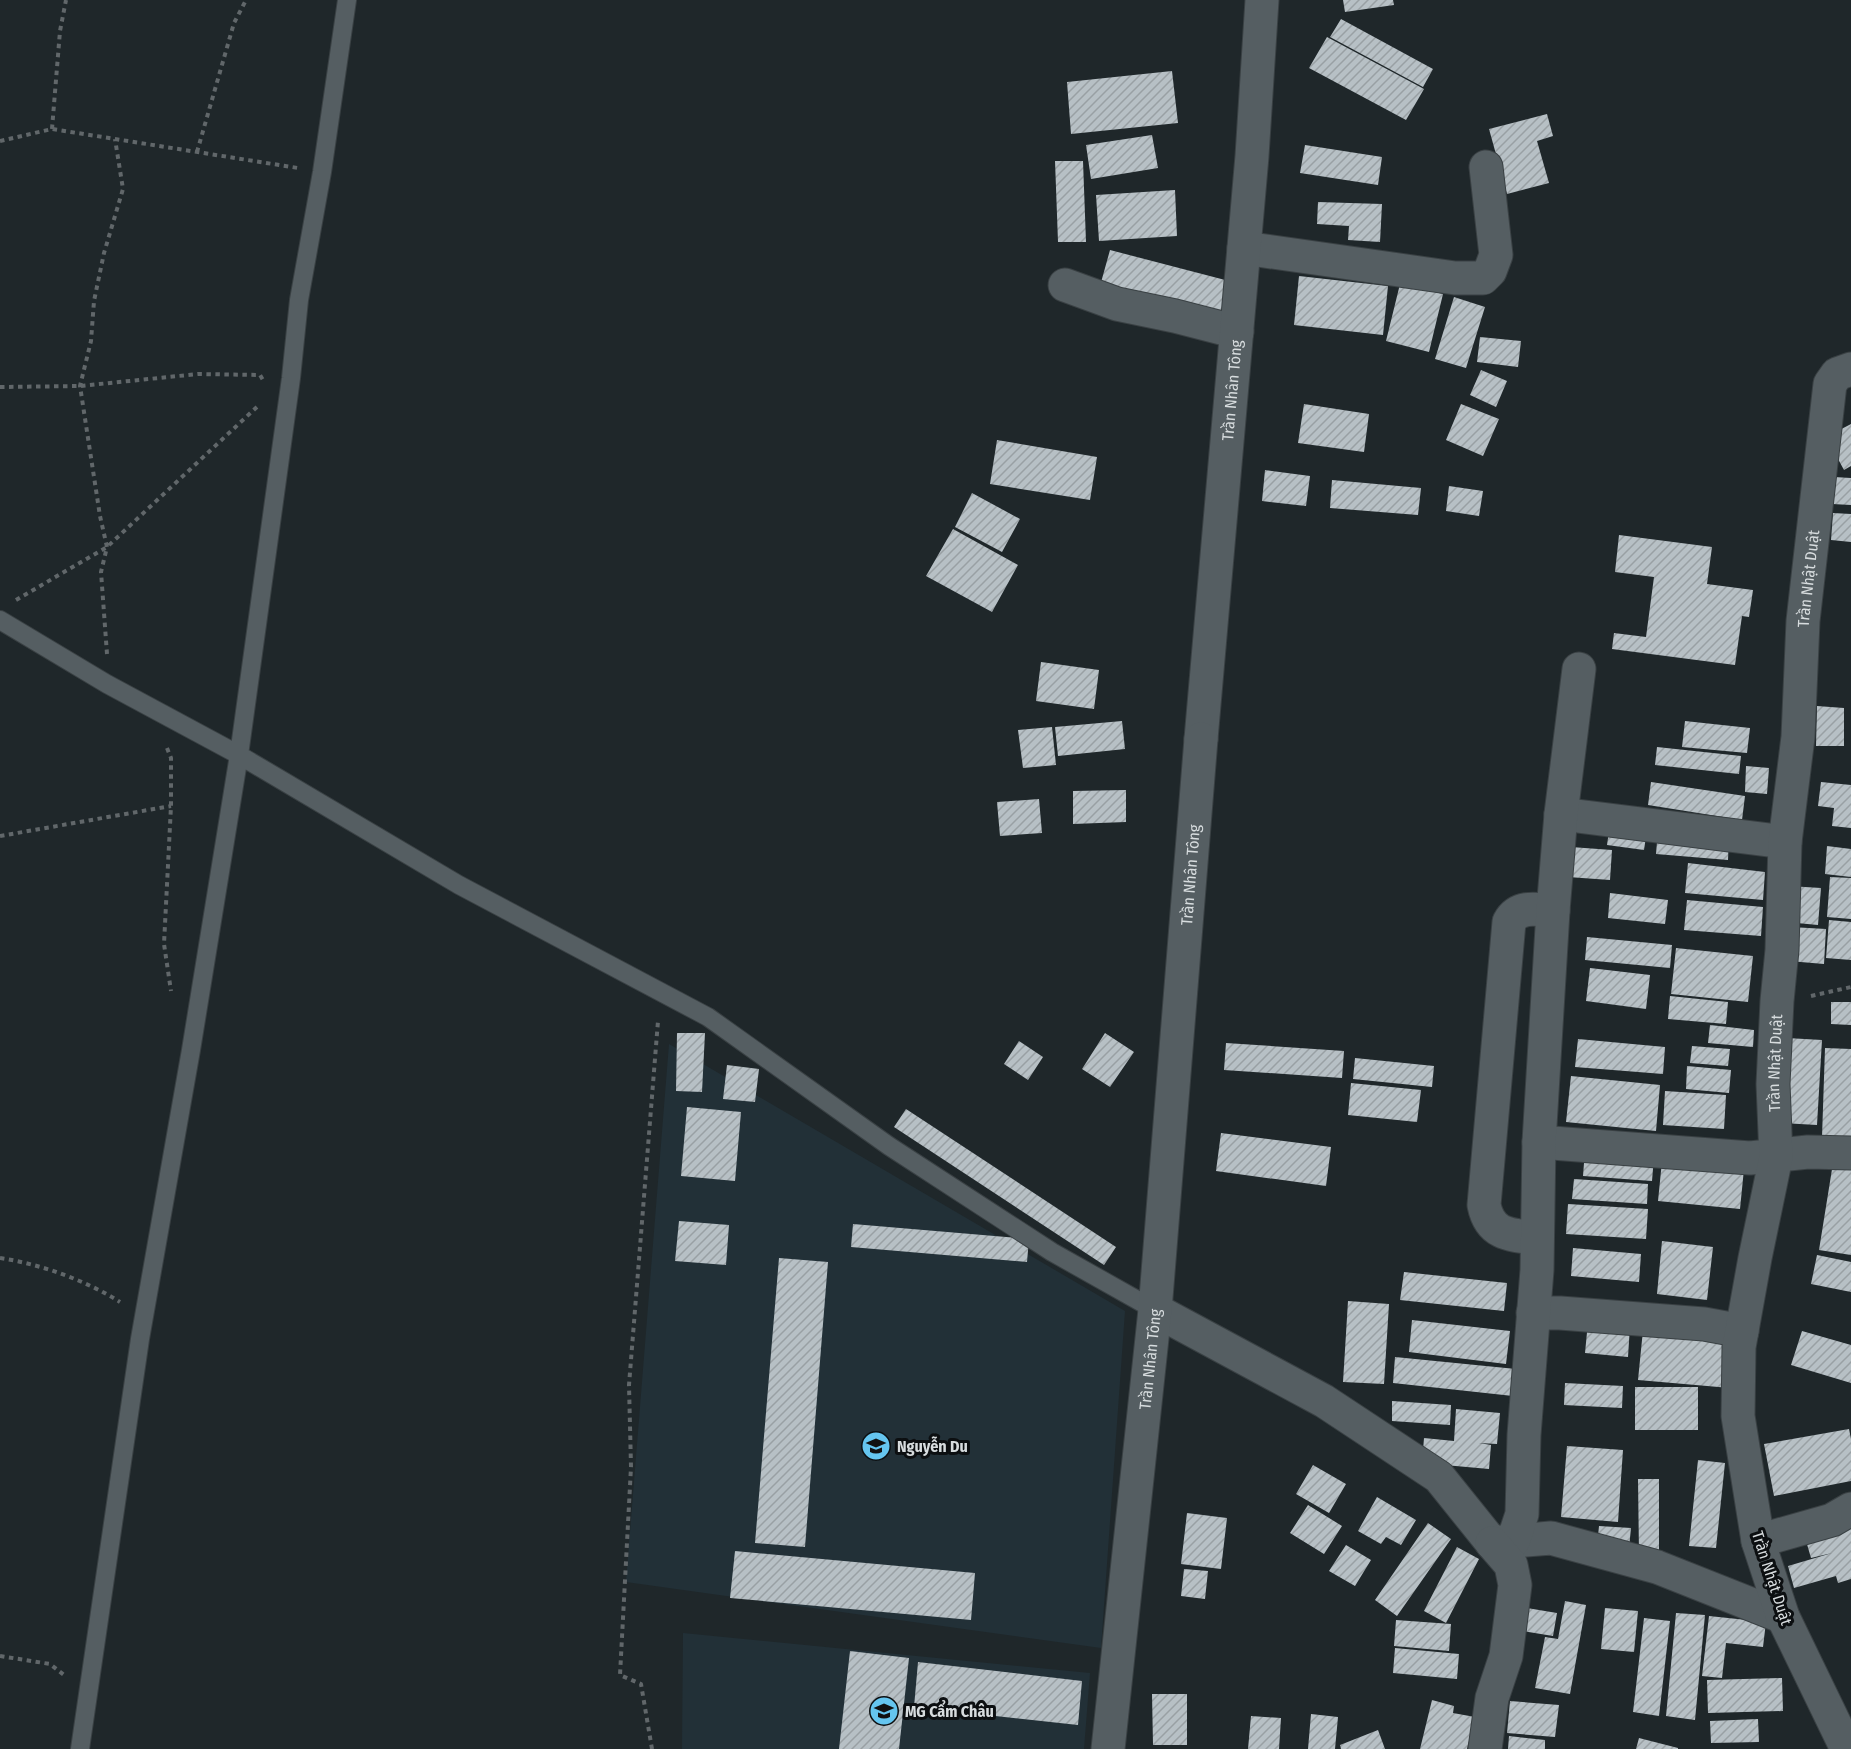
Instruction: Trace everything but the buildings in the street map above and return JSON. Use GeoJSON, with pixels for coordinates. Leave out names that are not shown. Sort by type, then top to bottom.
{"type":"FeatureCollection","features":[{"type":"Feature","properties":{"kind":"street","name":"Trần Nhân Tông"},"geometry":{"type":"LineString","coordinates":[[1108,1749],[1155,1310],[1201,740],[1252,156],[1262,0]]}},
{"type":"Feature","properties":{"kind":"street"},"geometry":{"type":"LineString","coordinates":[[1244,248],[1455,278],[1483,278],[1490,271],[1496,255],[1486,167]]}},
{"type":"Feature","properties":{"kind":"street"},"geometry":{"type":"LineString","coordinates":[[1065,285],[1117,304],[1237,332]]}},
{"type":"Feature","properties":{"kind":"street","name":"Trần Nhật Duật"},"geometry":{"type":"LineString","coordinates":[[1847,1749],[1783,1617],[1758,1541],[1738,1416],[1739,1347],[1776,1157],[1773,1084],[1782,950],[1785,842],[1798,737],[1803,621],[1830,384],[1837,374],[1851,369]]}},
{"type":"Feature","properties":{"kind":"street"},"geometry":{"type":"LineString","coordinates":[[1492,1543],[1513,1541],[1522,1514],[1524,1435],[1537,1238],[1539,1142],[1553,910],[1561,814],[1579,669]]}},
{"type":"Feature","properties":{"kind":"street"},"geometry":{"type":"LineString","coordinates":[[1561,814],[1785,842]]}},
{"type":"Feature","properties":{"kind":"street"},"geometry":{"type":"LineString","coordinates":[[1537,1238],[1506,1233],[1492,1225],[1487,1218],[1484,1205],[1509,922],[1512,916],[1520,910],[1553,910]]}},
{"type":"Feature","properties":{"kind":"street"},"geometry":{"type":"LineString","coordinates":[[1539,1142],[1723,1157],[1776,1157],[1808,1152],[1851,1154]]}},
{"type":"Feature","properties":{"kind":"street"},"geometry":{"type":"LineString","coordinates":[[1155,1310],[1324,1401],[1439,1477],[1511,1565],[1515,1585],[1506,1656],[1492,1698],[1485,1749]]}},
{"type":"Feature","properties":{"kind":"street"},"geometry":{"type":"LineString","coordinates":[[1533,1313],[1704,1324],[1742,1331]]}},
{"type":"Feature","properties":{"kind":"street"},"geometry":{"type":"LineString","coordinates":[[1758,1541],[1832,1520],[1851,1509]]}},
{"type":"Feature","properties":{"kind":"street"},"geometry":{"type":"LineString","coordinates":[[1492,1543],[1551,1538],[1657,1567],[1783,1617]]}},
{"type":"Feature","properties":{"kind":"lane"},"geometry":{"type":"LineString","coordinates":[[80,1749],[140,1339],[191,1050],[239,754],[291,378],[299,300],[322,172],[347,0]]}},
{"type":"Feature","properties":{"kind":"lane"},"geometry":{"type":"LineString","coordinates":[[0,620],[107,684],[239,754],[459,885],[708,1017],[889,1146],[1052,1252],[1155,1310]]}},
{"type":"Feature","properties":{"kind":"path"},"geometry":{"type":"LineString","coordinates":[[51,129],[60,31],[66,0]]}},
{"type":"Feature","properties":{"kind":"path"},"geometry":{"type":"LineString","coordinates":[[197,152],[234,23],[246,0]]}},
{"type":"Feature","properties":{"kind":"path"},"geometry":{"type":"LineString","coordinates":[[0,141],[51,129],[322,172]]}},
{"type":"Feature","properties":{"kind":"path"},"geometry":{"type":"LineString","coordinates":[[107,684],[107,637],[101,572],[107,548],[100,516],[81,386],[91,340],[94,301],[104,253],[123,189],[115,139]]}},
{"type":"Feature","properties":{"kind":"path"},"geometry":{"type":"LineString","coordinates":[[0,387],[81,386],[198,374],[260,375],[273,392]]}},
{"type":"Feature","properties":{"kind":"path"},"geometry":{"type":"LineString","coordinates":[[10,603],[107,548],[273,392],[291,378]]}},
{"type":"Feature","properties":{"kind":"path"},"geometry":{"type":"LineString","coordinates":[[167,747],[171,758],[171,806],[164,944],[171,992]]}},
{"type":"Feature","properties":{"kind":"path"},"geometry":{"type":"LineString","coordinates":[[0,836],[171,806]]}},
{"type":"Feature","properties":{"kind":"path"},"geometry":{"type":"LineString","coordinates":[[652,1749],[641,1684],[620,1675],[631,1467],[629,1385],[660,993]]}},
{"type":"Feature","properties":{"kind":"path"},"geometry":{"type":"LineString","coordinates":[[0,1258],[21,1261],[76,1280],[119,1301],[140,1339]]}},
{"type":"Feature","properties":{"kind":"path"},"geometry":{"type":"LineString","coordinates":[[0,1656],[50,1664],[88,1693]]}},
{"type":"Feature","properties":{"kind":"shaded area","name":"Nguyễn Du"},"geometry":{"type":"Polygon","coordinates":[[[669,1044],[1125,1311],[1101,1648],[626,1582],[669,1044]]]}},
{"type":"Feature","properties":{"kind":"shaded area","name":"MG Cẩm Châu"},"geometry":{"type":"Polygon","coordinates":[[[683,1633],[1090,1673],[1084,1749],[682,1749],[683,1633]]]}},
{"type":"Feature","properties":{"kind":"place","name":"Nguyễn Du"},"geometry":{"type":"Point","coordinates":[876,1446]}},
{"type":"Feature","properties":{"kind":"place","name":"MG Cẩm Châu"},"geometry":{"type":"Point","coordinates":[884,1711]}}]}
